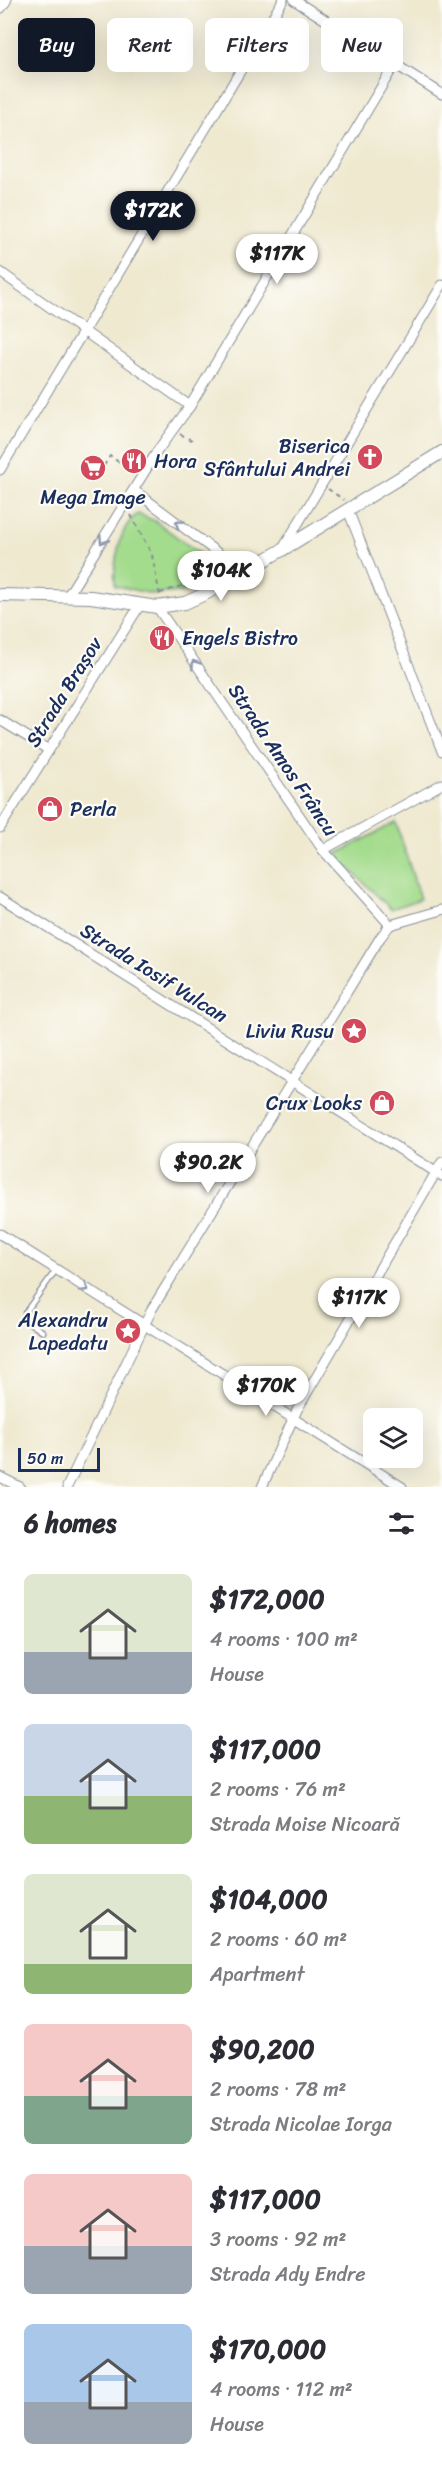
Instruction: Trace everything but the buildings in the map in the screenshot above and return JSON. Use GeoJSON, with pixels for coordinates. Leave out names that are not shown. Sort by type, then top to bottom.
{"type":"FeatureCollection","features":[{"type":"Feature","properties":{"kind":"main road"},"geometry":{"type":"LineString","coordinates":[[0,8],[5,0]]}},
{"type":"Feature","properties":{"kind":"main road"},"geometry":{"type":"LineString","coordinates":[[0,594],[110,598],[140,605],[159,599],[185,603],[282,550],[442,452]]}},
{"type":"Feature","properties":{"kind":"street"},"geometry":{"type":"LineString","coordinates":[[0,470],[283,0]]}},
{"type":"Feature","properties":{"kind":"street"},"geometry":{"type":"LineString","coordinates":[[294,0],[322,18]]}},
{"type":"Feature","properties":{"kind":"street"},"geometry":{"type":"LineString","coordinates":[[403,69],[442,94]]}},
{"type":"Feature","properties":{"kind":"street"},"geometry":{"type":"LineString","coordinates":[[67,597],[141,478],[190,406],[390,72]]}},
{"type":"Feature","properties":{"kind":"street"},"geometry":{"type":"LineString","coordinates":[[0,272],[84,329],[190,406]]}},
{"type":"Feature","properties":{"kind":"street"},"geometry":{"type":"LineString","coordinates":[[282,550],[442,285]]}},
{"type":"Feature","properties":{"kind":"street"},"geometry":{"type":"LineString","coordinates":[[135,491],[243,572]]}},
{"type":"Feature","properties":{"kind":"street"},"geometry":{"type":"LineString","coordinates":[[351,508],[442,751]]}},
{"type":"Feature","properties":{"kind":"street","name":"Strada Amos Frâncu"},"geometry":{"type":"LineString","coordinates":[[159,599],[323,850],[390,925]]}},
{"type":"Feature","properties":{"kind":"street","name":"Strada Brașov"},"geometry":{"type":"LineString","coordinates":[[0,828],[140,605]]}},
{"type":"Feature","properties":{"kind":"street"},"geometry":{"type":"LineString","coordinates":[[0,720],[49,750]]}},
{"type":"Feature","properties":{"kind":"street"},"geometry":{"type":"LineString","coordinates":[[323,850],[442,784]]}},
{"type":"Feature","properties":{"kind":"street","name":"Strada Iosif Vulcan"},"geometry":{"type":"LineString","coordinates":[[0,897],[438,1174]]}},
{"type":"Feature","properties":{"kind":"street"},"geometry":{"type":"LineString","coordinates":[[67,1487],[144,1325],[380,938],[390,925],[442,910]]}},
{"type":"Feature","properties":{"kind":"street"},"geometry":{"type":"LineString","coordinates":[[262,1487],[293,1418],[438,1174],[442,1162]]}},
{"type":"Feature","properties":{"kind":"street"},"geometry":{"type":"LineString","coordinates":[[0,1234],[402,1487]]}},
{"type":"Feature","properties":{"kind":"street"},"geometry":{"type":"LineString","coordinates":[[0,1477],[20,1487]]}},
{"type":"Feature","properties":{"kind":"lane"},"geometry":{"type":"LineString","coordinates":[[43,1332],[27,1321],[25,1313],[56,1270]]}},
{"type":"Feature","properties":{"kind":"path"},"geometry":{"type":"LineString","coordinates":[[172,431],[194,441]]}},
{"type":"Feature","properties":{"kind":"path"},"geometry":{"type":"LineString","coordinates":[[94,481],[110,456],[141,478]]}},
{"type":"Feature","properties":{"kind":"path"},"geometry":{"type":"LineString","coordinates":[[321,485],[351,508]]}},
{"type":"Feature","properties":{"kind":"path"},"geometry":{"type":"LineString","coordinates":[[131,515],[152,555],[159,599],[215,575]]}},
{"type":"Feature","properties":{"kind":"green space"},"geometry":{"type":"Polygon","coordinates":[[[138,514],[155,521],[207,559],[214,580],[180,592],[153,594],[115,586],[116,557],[122,536],[131,519],[138,514]]]}},
{"type":"Feature","properties":{"kind":"green space"},"geometry":{"type":"Polygon","coordinates":[[[396,822],[420,899],[391,909],[335,855],[396,822]]]}},
{"type":"Feature","properties":{"kind":"place","name":"Biserica Sfântului Andrei"},"geometry":{"type":"Point","coordinates":[370,457]}},
{"type":"Feature","properties":{"kind":"place","name":"Hora"},"geometry":{"type":"Point","coordinates":[134,461]}},
{"type":"Feature","properties":{"kind":"place","name":"Mega Image"},"geometry":{"type":"Point","coordinates":[93,468]}},
{"type":"Feature","properties":{"kind":"place","name":"Engels Bistro"},"geometry":{"type":"Point","coordinates":[162,638]}},
{"type":"Feature","properties":{"kind":"place","name":"Perla"},"geometry":{"type":"Point","coordinates":[50,809]}},
{"type":"Feature","properties":{"kind":"place","name":"Liviu Rusu"},"geometry":{"type":"Point","coordinates":[354,1031]}},
{"type":"Feature","properties":{"kind":"place","name":"Crux Looks"},"geometry":{"type":"Point","coordinates":[382,1103]}},
{"type":"Feature","properties":{"kind":"place","name":"Alexandru Lapedatu"},"geometry":{"type":"Point","coordinates":[128,1331]}}]}
